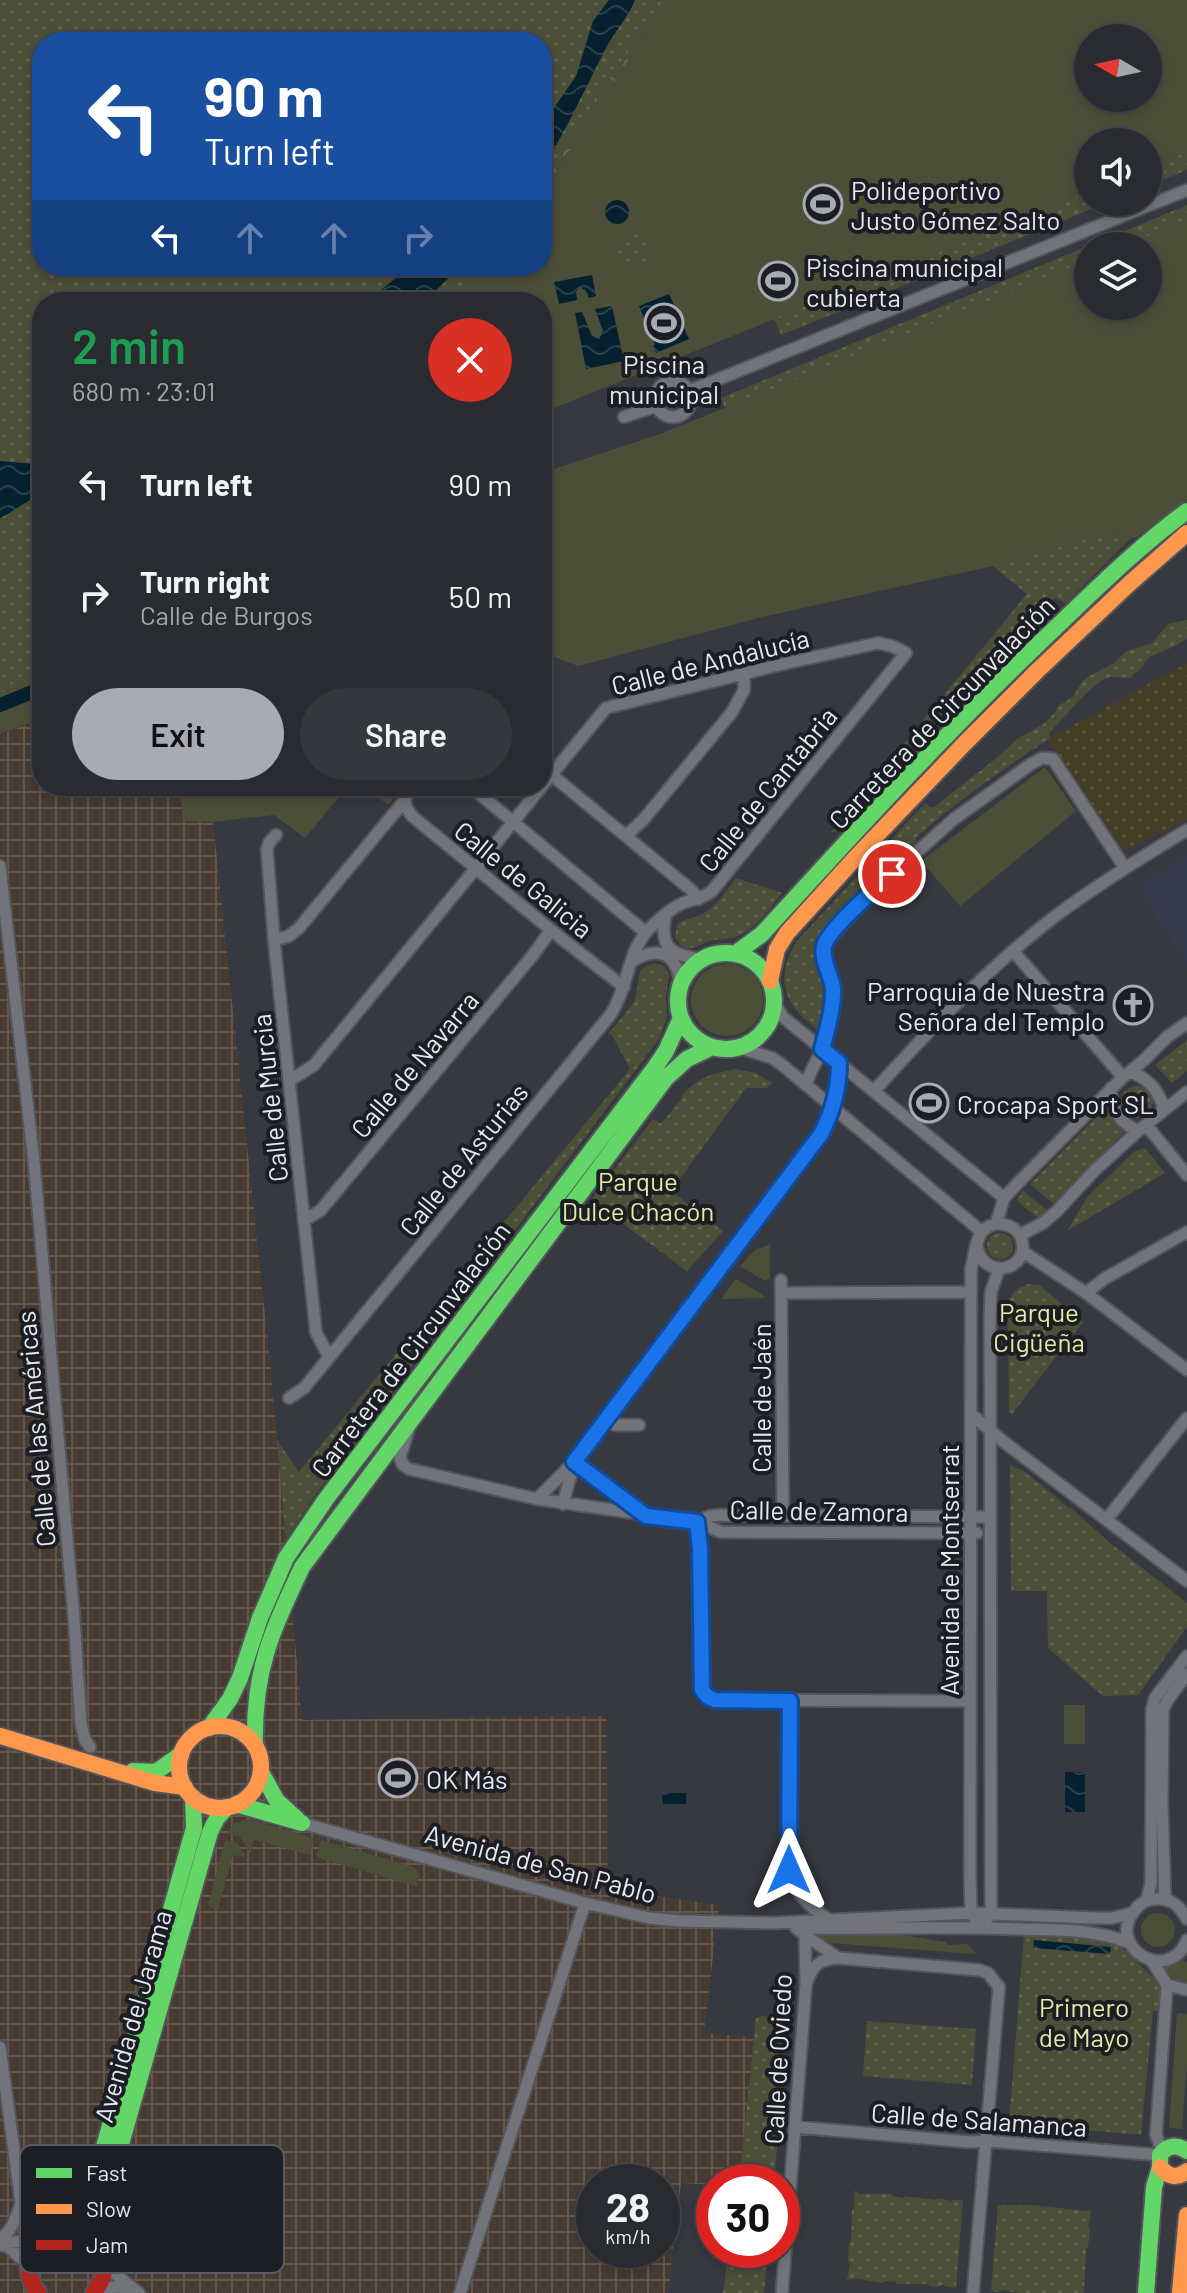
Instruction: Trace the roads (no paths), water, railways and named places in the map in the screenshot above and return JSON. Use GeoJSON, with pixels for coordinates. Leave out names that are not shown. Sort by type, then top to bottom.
{"type":"FeatureCollection","features":[{"type":"Feature","properties":{"kind":"main road","name":"Carretera de Circunvalación"},"geometry":{"type":"LineString","coordinates":[[735,954],[762,934],[936,745],[1051,632],[1187,511]]}},
{"type":"Feature","properties":{"kind":"main road","name":"Carretera de Circunvalación"},"geometry":{"type":"LineString","coordinates":[[770,981],[777,949],[787,933],[893,816],[1047,661],[1187,533]]}},
{"type":"Feature","properties":{"kind":"main road"},"geometry":{"type":"LineString","coordinates":[[724,953],[735,954],[749,959],[770,981],[774,1002],[771,1017],[764,1030],[752,1041],[725,1049],[712,1047],[688,1030],[681,1018],[678,1007],[681,984],[686,974],[703,959],[724,953]]}},
{"type":"Feature","properties":{"kind":"main road","name":"Carretera de Circunvalación"},"geometry":{"type":"LineString","coordinates":[[209,1728],[230,1699],[240,1678],[260,1618],[286,1558],[326,1499],[656,1066],[681,1018]]}},
{"type":"Feature","properties":{"kind":"main road","name":"Carretera de Circunvalación"},"geometry":{"type":"LineString","coordinates":[[255,1746],[254,1709],[262,1660],[302,1567],[666,1078],[687,1059],[712,1047]]}},
{"type":"Feature","properties":{"kind":"main road"},"geometry":{"type":"LineString","coordinates":[[0,1736],[189,1792],[209,1806],[232,1806],[253,1791],[261,1772],[260,1758],[246,1735],[222,1726],[197,1733],[187,1742],[181,1754],[180,1776],[189,1792]]}},
{"type":"Feature","properties":{"kind":"main road"},"geometry":{"type":"LineString","coordinates":[[107,1767],[156,1772],[181,1754]]}},
{"type":"Feature","properties":{"kind":"main road","name":"Avenida de San Pablo"},"geometry":{"type":"LineString","coordinates":[[261,1772],[277,1801],[302,1823]]}},
{"type":"Feature","properties":{"kind":"main road","name":"Avenida del Jarama"},"geometry":{"type":"LineString","coordinates":[[105,2145],[194,1828],[189,1792]]}},
{"type":"Feature","properties":{"kind":"main road","name":"Avenida de San Pablo"},"geometry":{"type":"LineString","coordinates":[[232,1806],[302,1823]]}},
{"type":"Feature","properties":{"kind":"main road","name":"Avenida del Jarama"},"geometry":{"type":"LineString","coordinates":[[121,2145],[210,1832],[217,1818],[232,1806]]}},
{"type":"Feature","properties":{"kind":"main road"},"geometry":{"type":"LineString","coordinates":[[1146,2293],[1154,2187],[1160,2157],[1172,2145],[1187,2151]]}},
{"type":"Feature","properties":{"kind":"main road"},"geometry":{"type":"LineString","coordinates":[[1160,2157],[1166,2175],[1173,2177],[1187,2171]]}},
{"type":"Feature","properties":{"kind":"main road"},"geometry":{"type":"LineString","coordinates":[[1180,2293],[1187,2215]]}},
{"type":"Feature","properties":{"kind":"main road"},"geometry":{"type":"LineString","coordinates":[[29,2273],[35,2292]]}},
{"type":"Feature","properties":{"kind":"main road"},"geometry":{"type":"LineString","coordinates":[[96,2292],[104,2273]]}},
{"type":"Feature","properties":{"kind":"street"},"geometry":{"type":"LineString","coordinates":[[689,391],[1187,190]]}},
{"type":"Feature","properties":{"kind":"street"},"geometry":{"type":"LineString","coordinates":[[674,381],[689,391],[690,403],[683,414],[671,417],[656,406],[656,394],[662,384],[674,381]]}},
{"type":"Feature","properties":{"kind":"street"},"geometry":{"type":"LineString","coordinates":[[624,417],[656,406]]}},
{"type":"Feature","properties":{"kind":"street","name":"Calle de Andalucía"},"geometry":{"type":"LineString","coordinates":[[552,768],[606,708],[878,643],[906,653]]}},
{"type":"Feature","properties":{"kind":"street","name":"Calle de Cantabria"},"geometry":{"type":"LineString","coordinates":[[645,932],[675,907],[712,891],[906,653]]}},
{"type":"Feature","properties":{"kind":"street"},"geometry":{"type":"LineString","coordinates":[[626,836],[644,819],[732,712],[744,690],[744,674]]}},
{"type":"Feature","properties":{"kind":"street"},"geometry":{"type":"LineString","coordinates":[[806,1084],[822,1049],[833,996],[824,945],[871,893],[954,819],[1031,764],[1042,758],[1053,759],[1125,868]]}},
{"type":"Feature","properties":{"kind":"street"},"geometry":{"type":"LineString","coordinates":[[552,778],[699,899]]}},
{"type":"Feature","properties":{"kind":"street"},"geometry":{"type":"LineString","coordinates":[[274,940],[289,936],[299,928],[406,796]]}},
{"type":"Feature","properties":{"kind":"street"},"geometry":{"type":"LineString","coordinates":[[482,796],[645,932]]}},
{"type":"Feature","properties":{"kind":"street","name":"Calle de Andalucía"},"geometry":{"type":"LineString","coordinates":[[289,1081],[314,1065],[531,796]]}},
{"type":"Feature","properties":{"kind":"street","name":"Calle de Galicia"},"geometry":{"type":"LineString","coordinates":[[405,800],[412,816],[478,865],[551,930],[624,987]]}},
{"type":"Feature","properties":{"kind":"street"},"geometry":{"type":"LineString","coordinates":[[874,1091],[939,1020],[1056,916],[1187,830]]}},
{"type":"Feature","properties":{"kind":"street","name":"Calle de Murcia"},"geometry":{"type":"LineString","coordinates":[[276,835],[267,849],[274,940],[316,1332],[329,1357]]}},
{"type":"Feature","properties":{"kind":"street","name":"Calle de las Américas"},"geometry":{"type":"LineString","coordinates":[[0,866],[34,1162],[81,1724],[90,1747]]}},
{"type":"Feature","properties":{"kind":"street"},"geometry":{"type":"LineString","coordinates":[[666,914],[667,945],[674,954],[703,959]]}},
{"type":"Feature","properties":{"kind":"street","name":"Calle de Navarra"},"geometry":{"type":"LineString","coordinates":[[304,1220],[320,1211],[551,930]]}},
{"type":"Feature","properties":{"kind":"street","name":"Calle de Asturias"},"geometry":{"type":"LineString","coordinates":[[289,1398],[304,1388],[611,1014],[624,987],[637,943],[645,932]]}},
{"type":"Feature","properties":{"kind":"street"},"geometry":{"type":"LineString","coordinates":[[1014,952],[1126,1074],[1143,1077],[1152,1084],[1163,1105],[1161,1113]]}},
{"type":"Feature","properties":{"kind":"street"},"geometry":{"type":"LineString","coordinates":[[632,961],[649,953],[667,955],[679,970],[681,984]]}},
{"type":"Feature","properties":{"kind":"street"},"geometry":{"type":"LineString","coordinates":[[774,1002],[783,1017],[1004,1198]]}},
{"type":"Feature","properties":{"kind":"street"},"geometry":{"type":"LineString","coordinates":[[996,1224],[1004,1198],[1111,1088],[1187,1023]]}},
{"type":"Feature","properties":{"kind":"street"},"geometry":{"type":"LineString","coordinates":[[738,1047],[772,1058],[982,1232]]}},
{"type":"Feature","properties":{"kind":"street"},"geometry":{"type":"LineString","coordinates":[[537,1499],[574,1462],[821,1134],[832,1107],[839,1063]]}},
{"type":"Feature","properties":{"kind":"street"},"geometry":{"type":"LineString","coordinates":[[1111,1088],[1110,1101],[1114,1110],[1129,1126],[1143,1128],[1187,1175]]}},
{"type":"Feature","properties":{"kind":"street"},"geometry":{"type":"LineString","coordinates":[[1020,1235],[1056,1212],[1095,1170],[1187,1092]]}},
{"type":"Feature","properties":{"kind":"street"},"geometry":{"type":"LineString","coordinates":[[996,1224],[1014,1228],[1020,1235],[1022,1251],[1014,1264],[999,1269],[981,1259],[977,1246],[982,1232],[996,1224]]}},
{"type":"Feature","properties":{"kind":"street"},"geometry":{"type":"LineString","coordinates":[[1086,1293],[1104,1279],[1187,1232]]}},
{"type":"Feature","properties":{"kind":"street","name":"Avenida de Montserrat"},"geometry":{"type":"LineString","coordinates":[[971,1913],[970,1292],[971,1269],[977,1246]]}},
{"type":"Feature","properties":{"kind":"street"},"geometry":{"type":"LineString","coordinates":[[1022,1251],[1086,1293],[1187,1370]]}},
{"type":"Feature","properties":{"kind":"street","name":"Avenida de Montserrat"},"geometry":{"type":"LineString","coordinates":[[991,1913],[991,1304],[994,1279],[999,1269]]}},
{"type":"Feature","properties":{"kind":"street","name":"Calle de Jaén"},"geometry":{"type":"LineString","coordinates":[[783,1515],[781,1287],[970,1292]]}},
{"type":"Feature","properties":{"kind":"street"},"geometry":{"type":"LineString","coordinates":[[971,1414],[1187,1581]]}},
{"type":"Feature","properties":{"kind":"street"},"geometry":{"type":"LineString","coordinates":[[1107,1519],[1187,1418]]}},
{"type":"Feature","properties":{"kind":"street","name":"Calle de Zamora"},"geometry":{"type":"LineString","coordinates":[[411,1423],[400,1458],[409,1469],[563,1504],[697,1522],[721,1532],[989,1533]]}},
{"type":"Feature","properties":{"kind":"street"},"geometry":{"type":"LineString","coordinates":[[615,1425],[639,1425]]}},
{"type":"Feature","properties":{"kind":"street"},"geometry":{"type":"LineString","coordinates":[[563,1504],[574,1462]]}},
{"type":"Feature","properties":{"kind":"street"},"geometry":{"type":"LineString","coordinates":[[574,1462],[646,1516]]}},
{"type":"Feature","properties":{"kind":"street","name":"Calle de Zamora"},"geometry":{"type":"LineString","coordinates":[[697,1522],[710,1516],[989,1517]]}},
{"type":"Feature","properties":{"kind":"street"},"geometry":{"type":"LineString","coordinates":[[697,1522],[701,1685],[704,1693],[715,1700],[970,1701]]}},
{"type":"Feature","properties":{"kind":"street"},"geometry":{"type":"LineString","coordinates":[[772,1923],[971,1913],[1112,1918],[1132,1913],[1147,1898],[1151,1884],[1152,1709],[1155,1698],[1187,1656]]}},
{"type":"Feature","properties":{"kind":"street"},"geometry":{"type":"LineString","coordinates":[[1165,1899],[1163,1709],[1187,1674]]}},
{"type":"Feature","properties":{"kind":"street"},"geometry":{"type":"LineString","coordinates":[[790,1701],[789,1870],[806,1903],[829,1919]]}},
{"type":"Feature","properties":{"kind":"street","name":"Avenida de San Pablo"},"geometry":{"type":"LineString","coordinates":[[302,1823],[585,1903],[649,1918],[772,1923]]}},
{"type":"Feature","properties":{"kind":"street"},"geometry":{"type":"LineString","coordinates":[[991,1890],[1011,1911],[1029,1915]]}},
{"type":"Feature","properties":{"kind":"street"},"geometry":{"type":"LineString","coordinates":[[951,1914],[971,1895]]}},
{"type":"Feature","properties":{"kind":"street"},"geometry":{"type":"LineString","coordinates":[[1144,1902],[1165,1899],[1180,1908],[1187,1918]]}},
{"type":"Feature","properties":{"kind":"street"},"geometry":{"type":"LineString","coordinates":[[460,2293],[585,1903]]}},
{"type":"Feature","properties":{"kind":"street"},"geometry":{"type":"LineString","coordinates":[[971,1913],[981,1927]]}},
{"type":"Feature","properties":{"kind":"street"},"geometry":{"type":"LineString","coordinates":[[981,1927],[991,1913]]}},
{"type":"Feature","properties":{"kind":"street"},"geometry":{"type":"LineString","coordinates":[[1132,1913],[1127,1932],[1138,1954],[1152,1961],[1165,1960],[1186,1946]]}},
{"type":"Feature","properties":{"kind":"street"},"geometry":{"type":"LineString","coordinates":[[772,1923],[801,1932],[838,1958]]}},
{"type":"Feature","properties":{"kind":"street"},"geometry":{"type":"LineString","coordinates":[[801,1932],[981,1927],[1085,1932],[1111,1935],[1130,1943]]}},
{"type":"Feature","properties":{"kind":"street","name":"Calle de Oviedo"},"geometry":{"type":"LineString","coordinates":[[782,2293],[806,1984],[801,1932]]}},
{"type":"Feature","properties":{"kind":"street"},"geometry":{"type":"LineString","coordinates":[[806,1984],[812,1968],[819,1962],[838,1958],[979,1970],[988,1973],[999,1987],[973,2293]]}},
{"type":"Feature","properties":{"kind":"street"},"geometry":{"type":"LineString","coordinates":[[1152,1961],[1167,1985],[1156,2135],[1160,2157]]}},
{"type":"Feature","properties":{"kind":"street"},"geometry":{"type":"LineString","coordinates":[[1167,1985],[1187,1990]]}},
{"type":"Feature","properties":{"kind":"street"},"geometry":{"type":"LineString","coordinates":[[0,2047],[20,2196]]}},
{"type":"Feature","properties":{"kind":"street","name":"Calle de Salamanca"},"geometry":{"type":"LineString","coordinates":[[796,2127],[1160,2157]]}},
{"type":"Feature","properties":{"kind":"street"},"geometry":{"type":"LineString","coordinates":[[0,2242],[15,2221],[20,2206]]}},
{"type":"Feature","properties":{"kind":"street"},"geometry":{"type":"LineString","coordinates":[[0,2242],[20,2240]]}},
{"type":"Feature","properties":{"kind":"street"},"geometry":{"type":"LineString","coordinates":[[0,2242],[20,2258]]}},
{"type":"Feature","properties":{"kind":"street"},"geometry":{"type":"LineString","coordinates":[[114,2273],[135,2290]]}},
{"type":"Feature","properties":{"kind":"street"},"geometry":{"type":"LineString","coordinates":[[96,2292],[115,2287],[135,2290]]}},
{"type":"Feature","properties":{"kind":"water"},"geometry":{"type":"Polygon","coordinates":[[[609,0],[635,0],[606,48],[552,152],[552,111],[576,76],[593,21],[609,0]]]}},
{"type":"Feature","properties":{"kind":"water"},"geometry":{"type":"Polygon","coordinates":[[[617,200],[626,203],[629,212],[626,221],[617,224],[608,221],[605,212],[608,203],[617,200]]]}},
{"type":"Feature","properties":{"kind":"water"},"geometry":{"type":"Polygon","coordinates":[[[592,275],[596,296],[589,298],[580,287],[576,292],[577,300],[559,304],[554,282],[592,275]]]}},
{"type":"Feature","properties":{"kind":"water"},"geometry":{"type":"Polygon","coordinates":[[[398,276],[451,276],[434,292],[378,292],[398,276]]]}},
{"type":"Feature","properties":{"kind":"water","name":"Piscina municipal"},"geometry":{"type":"Polygon","coordinates":[[[669,294],[689,339],[656,353],[639,306],[669,294]]]}},
{"type":"Feature","properties":{"kind":"water"},"geometry":{"type":"Polygon","coordinates":[[[612,306],[624,361],[586,369],[575,313],[582,312],[592,336],[599,339],[603,331],[595,309],[612,306]]]}},
{"type":"Feature","properties":{"kind":"water"},"geometry":{"type":"Polygon","coordinates":[[[0,461],[32,464],[32,500],[0,518],[0,461]]]}},
{"type":"Feature","properties":{"kind":"water"},"geometry":{"type":"Polygon","coordinates":[[[1065,1772],[1085,1772],[1085,1812],[1065,1812],[1065,1772]]]}},
{"type":"Feature","properties":{"kind":"water"},"geometry":{"type":"Polygon","coordinates":[[[662,1793],[686,1793],[686,1804],[663,1804],[662,1793]]]}},
{"type":"Feature","properties":{"kind":"water"},"geometry":{"type":"Polygon","coordinates":[[[1034,1940],[1111,1947],[1110,1954],[1033,1948],[1034,1940]]]}},
{"type":"Feature","properties":{"kind":"waterway"},"geometry":{"type":"LineString","coordinates":[[0,705],[32,692]]}},
{"type":"Feature","properties":{"kind":"place","name":"Polideportivo Justo Gómez Salto"},"geometry":{"type":"Point","coordinates":[823,204]}},
{"type":"Feature","properties":{"kind":"place","name":"Piscina municipal cubierta"},"geometry":{"type":"Point","coordinates":[778,281]}},
{"type":"Feature","properties":{"kind":"place","name":"Piscina municipal"},"geometry":{"type":"Point","coordinates":[664,323]}},
{"type":"Feature","properties":{"kind":"place","name":"Parroquia de Nuestra Señora del Templo"},"geometry":{"type":"Point","coordinates":[1133,1005]}},
{"type":"Feature","properties":{"kind":"place","name":"Crocapa Sport SL"},"geometry":{"type":"Point","coordinates":[929,1103]}},
{"type":"Feature","properties":{"kind":"place","name":"OK Más"},"geometry":{"type":"Point","coordinates":[398,1778]}},
{"type":"Feature","properties":{"kind":"park label","name":"Parque Dulce Chacón"},"geometry":{"type":"Point","coordinates":[638,1195]}},
{"type":"Feature","properties":{"kind":"park label","name":"Parque Cigüeña"},"geometry":{"type":"Point","coordinates":[1039,1326]}},
{"type":"Feature","properties":{"kind":"park label","name":"Primero de Mayo"},"geometry":{"type":"Point","coordinates":[1084,2021]}}]}
